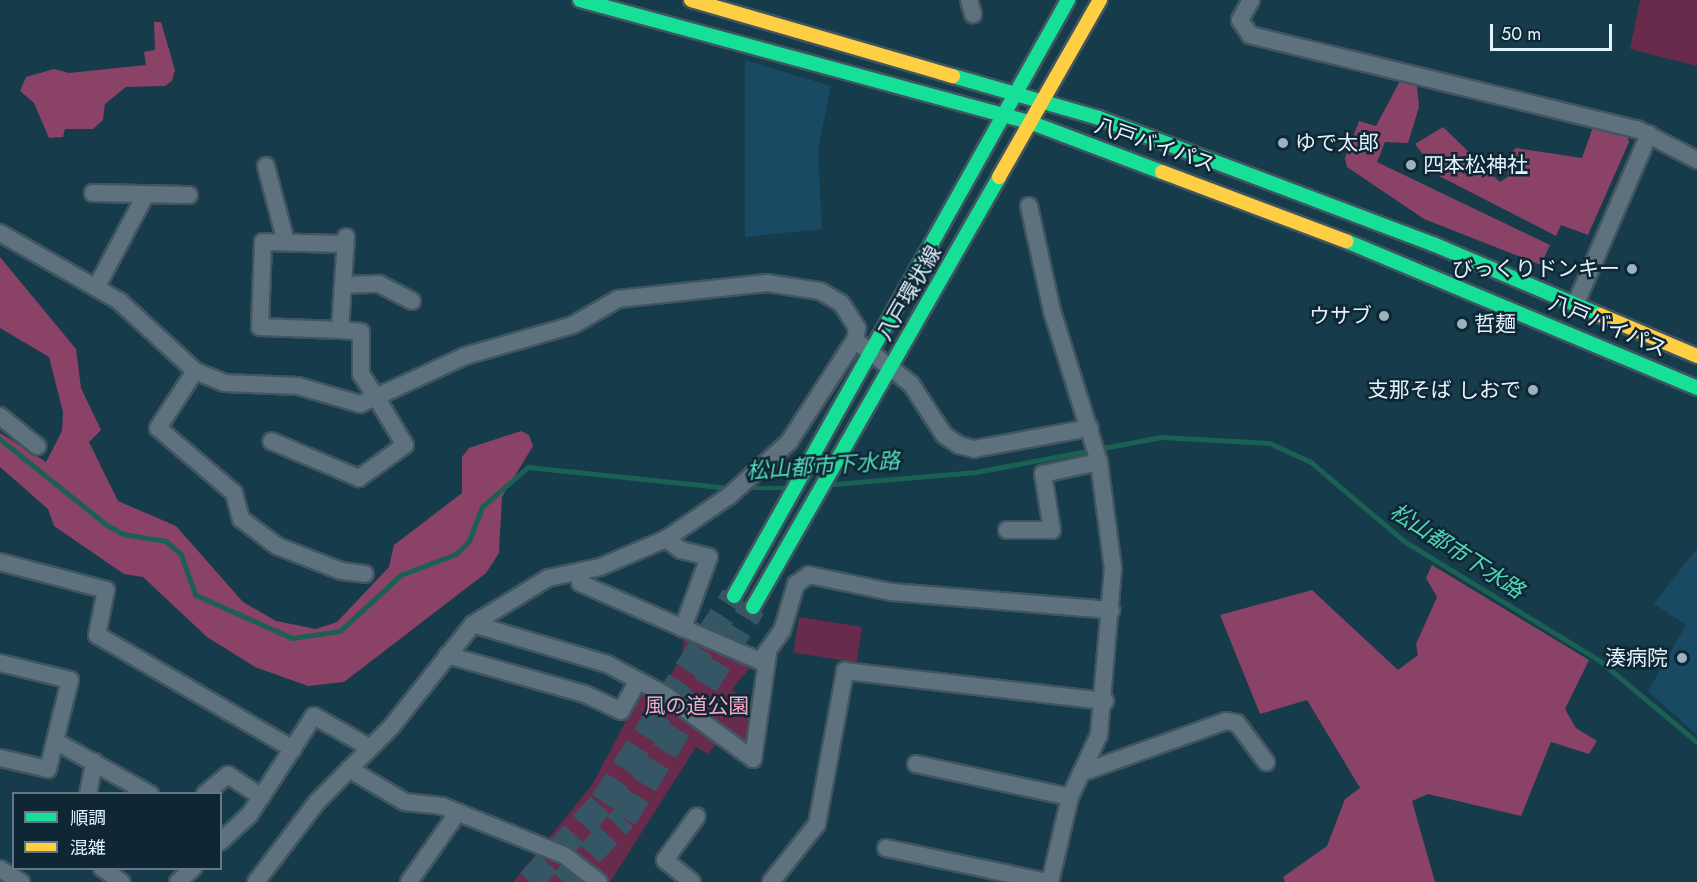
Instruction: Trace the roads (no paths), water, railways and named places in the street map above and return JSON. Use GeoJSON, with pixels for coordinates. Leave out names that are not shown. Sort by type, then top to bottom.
{"type":"FeatureCollection","features":[{"type":"Feature","properties":{"kind":"main road","name":"八戸バイパス"},"geometry":{"type":"LineString","coordinates":[[580,0],[1032,123],[1391,258],[1697,388]]}},
{"type":"Feature","properties":{"kind":"main road","name":"八戸バイパス"},"geometry":{"type":"LineString","coordinates":[[691,0],[1043,100],[1295,190],[1576,303],[1697,356]]}},
{"type":"Feature","properties":{"kind":"main road","name":"八戸環状線"},"geometry":{"type":"LineString","coordinates":[[734,596],[1068,0]]}},
{"type":"Feature","properties":{"kind":"main road","name":"八戸環状線"},"geometry":{"type":"LineString","coordinates":[[753,607],[1032,123],[1100,0]]}},
{"type":"Feature","properties":{"kind":"street"},"geometry":{"type":"LineString","coordinates":[[1251,0],[1240,20],[1250,35],[1648,135],[1697,160]]}},
{"type":"Feature","properties":{"kind":"street"},"geometry":{"type":"LineString","coordinates":[[1576,303],[1648,135]]}},
{"type":"Feature","properties":{"kind":"street"},"geometry":{"type":"LineString","coordinates":[[266,166],[286,242]]}},
{"type":"Feature","properties":{"kind":"street"},"geometry":{"type":"LineString","coordinates":[[93,193],[189,195]]}},
{"type":"Feature","properties":{"kind":"street"},"geometry":{"type":"LineString","coordinates":[[96,288],[146,194]]}},
{"type":"Feature","properties":{"kind":"street"},"geometry":{"type":"LineString","coordinates":[[886,848],[1048,882],[1070,797],[1099,735],[1105,701],[1113,567],[1099,462],[1052,311],[1029,206]]}},
{"type":"Feature","properties":{"kind":"street"},"geometry":{"type":"LineString","coordinates":[[0,233],[119,302],[195,371],[225,383],[298,386],[360,404],[465,356],[573,325],[618,299],[670,290],[767,282],[820,291],[841,303],[857,328],[855,340],[789,442],[729,496],[666,539],[600,567],[548,578],[473,624],[392,726],[367,746],[256,882]]}},
{"type":"Feature","properties":{"kind":"street"},"geometry":{"type":"LineString","coordinates":[[272,441],[359,478],[405,445],[361,374],[361,332],[260,327],[263,242],[345,241],[340,330]]}},
{"type":"Feature","properties":{"kind":"street"},"geometry":{"type":"LineString","coordinates":[[343,285],[379,284],[412,301]]}},
{"type":"Feature","properties":{"kind":"street"},"geometry":{"type":"LineString","coordinates":[[855,340],[892,365],[944,435],[959,445],[974,449],[1090,428]]}},
{"type":"Feature","properties":{"kind":"street"},"geometry":{"type":"LineString","coordinates":[[195,371],[158,428],[234,493],[241,519],[277,546],[341,571],[365,574]]}},
{"type":"Feature","properties":{"kind":"street"},"geometry":{"type":"LineString","coordinates":[[0,416],[37,446]]}},
{"type":"Feature","properties":{"kind":"street"},"geometry":{"type":"LineString","coordinates":[[1007,530],[1052,530],[1043,474],[1099,462]]}},
{"type":"Feature","properties":{"kind":"street"},"geometry":{"type":"LineString","coordinates":[[666,539],[681,550],[709,557],[683,628]]}},
{"type":"Feature","properties":{"kind":"street"},"geometry":{"type":"LineString","coordinates":[[0,562],[106,590],[97,635],[293,749]]}},
{"type":"Feature","properties":{"kind":"street"},"geometry":{"type":"LineString","coordinates":[[580,583],[760,661],[782,631],[796,584],[809,575],[891,592],[1111,610]]}},
{"type":"Feature","properties":{"kind":"street"},"geometry":{"type":"LineString","coordinates":[[473,624],[607,664],[638,680],[753,759],[768,653]]}},
{"type":"Feature","properties":{"kind":"street"},"geometry":{"type":"LineString","coordinates":[[447,655],[585,694],[621,711],[638,680]]}},
{"type":"Feature","properties":{"kind":"street"},"geometry":{"type":"LineString","coordinates":[[0,663],[70,680],[48,769],[0,758]]}},
{"type":"Feature","properties":{"kind":"street"},"geometry":{"type":"LineString","coordinates":[[771,882],[817,824],[845,671],[1105,701]]}},
{"type":"Feature","properties":{"kind":"street"},"geometry":{"type":"LineString","coordinates":[[222,840],[262,797],[314,716],[367,746]]}},
{"type":"Feature","properties":{"kind":"street"},"geometry":{"type":"LineString","coordinates":[[1082,773],[1226,721],[1238,723],[1266,762]]}},
{"type":"Feature","properties":{"kind":"street"},"geometry":{"type":"LineString","coordinates":[[55,741],[146,792]]}},
{"type":"Feature","properties":{"kind":"street"},"geometry":{"type":"LineString","coordinates":[[88,792],[94,762]]}},
{"type":"Feature","properties":{"kind":"street"},"geometry":{"type":"LineString","coordinates":[[916,764],[1070,797]]}},
{"type":"Feature","properties":{"kind":"street"},"geometry":{"type":"LineString","coordinates":[[349,769],[405,802],[458,812],[564,855],[599,882]]}},
{"type":"Feature","properties":{"kind":"street"},"geometry":{"type":"LineString","coordinates":[[207,792],[228,775],[262,797]]}},
{"type":"Feature","properties":{"kind":"street"},"geometry":{"type":"LineString","coordinates":[[409,882],[458,812]]}},
{"type":"Feature","properties":{"kind":"street"},"geometry":{"type":"LineString","coordinates":[[692,882],[665,860],[697,816]]}},
{"type":"Feature","properties":{"kind":"street"},"geometry":{"type":"LineString","coordinates":[[0,868],[21,882]]}},
{"type":"Feature","properties":{"kind":"street"},"geometry":{"type":"LineString","coordinates":[[105,870],[121,882]]}},
{"type":"Feature","properties":{"kind":"street"},"geometry":{"type":"LineString","coordinates":[[178,882],[191,870]]}},
{"type":"Feature","properties":{"kind":"waterway","name":"松山都市下水路"},"geometry":{"type":"LineString","coordinates":[[834,484],[976,472],[1161,437],[1270,443],[1311,462],[1404,541],[1599,660],[1697,742]]}},
{"type":"Feature","properties":{"kind":"waterway","name":"松山都市下水路"},"geometry":{"type":"LineString","coordinates":[[0,439],[107,525],[123,534],[166,541],[181,554],[196,595],[292,638],[340,631],[401,575],[456,554],[469,541],[482,507],[528,467],[730,488]]}},
{"type":"Feature","properties":{"kind":"waterway","name":"松山都市下水路"},"geometry":{"type":"LineString","coordinates":[[744,488],[784,488]]}},
{"type":"Feature","properties":{"kind":"tunnel"},"geometry":{"type":"LineString","coordinates":[[530,882],[603,802],[734,596]]}},
{"type":"Feature","properties":{"kind":"tunnel"},"geometry":{"type":"LineString","coordinates":[[563,882],[624,818],[753,607]]}},
{"type":"Feature","properties":{"kind":"place","name":"ゆで太郎"},"geometry":{"type":"Point","coordinates":[1283,143]}},
{"type":"Feature","properties":{"kind":"place","name":"四本松神社"},"geometry":{"type":"Point","coordinates":[1411,165]}},
{"type":"Feature","properties":{"kind":"place","name":"びっくりドンキー"},"geometry":{"type":"Point","coordinates":[1632,269]}},
{"type":"Feature","properties":{"kind":"place","name":"ウサブ"},"geometry":{"type":"Point","coordinates":[1384,316]}},
{"type":"Feature","properties":{"kind":"place","name":"哲麺"},"geometry":{"type":"Point","coordinates":[1462,324]}},
{"type":"Feature","properties":{"kind":"place","name":"支那そば しおで"},"geometry":{"type":"Point","coordinates":[1533,390]}},
{"type":"Feature","properties":{"kind":"place","name":"湊病院"},"geometry":{"type":"Point","coordinates":[1682,658]}},
{"type":"Feature","properties":{"kind":"park label","name":"風の道公園"},"geometry":{"type":"Point","coordinates":[697,706]}}]}
